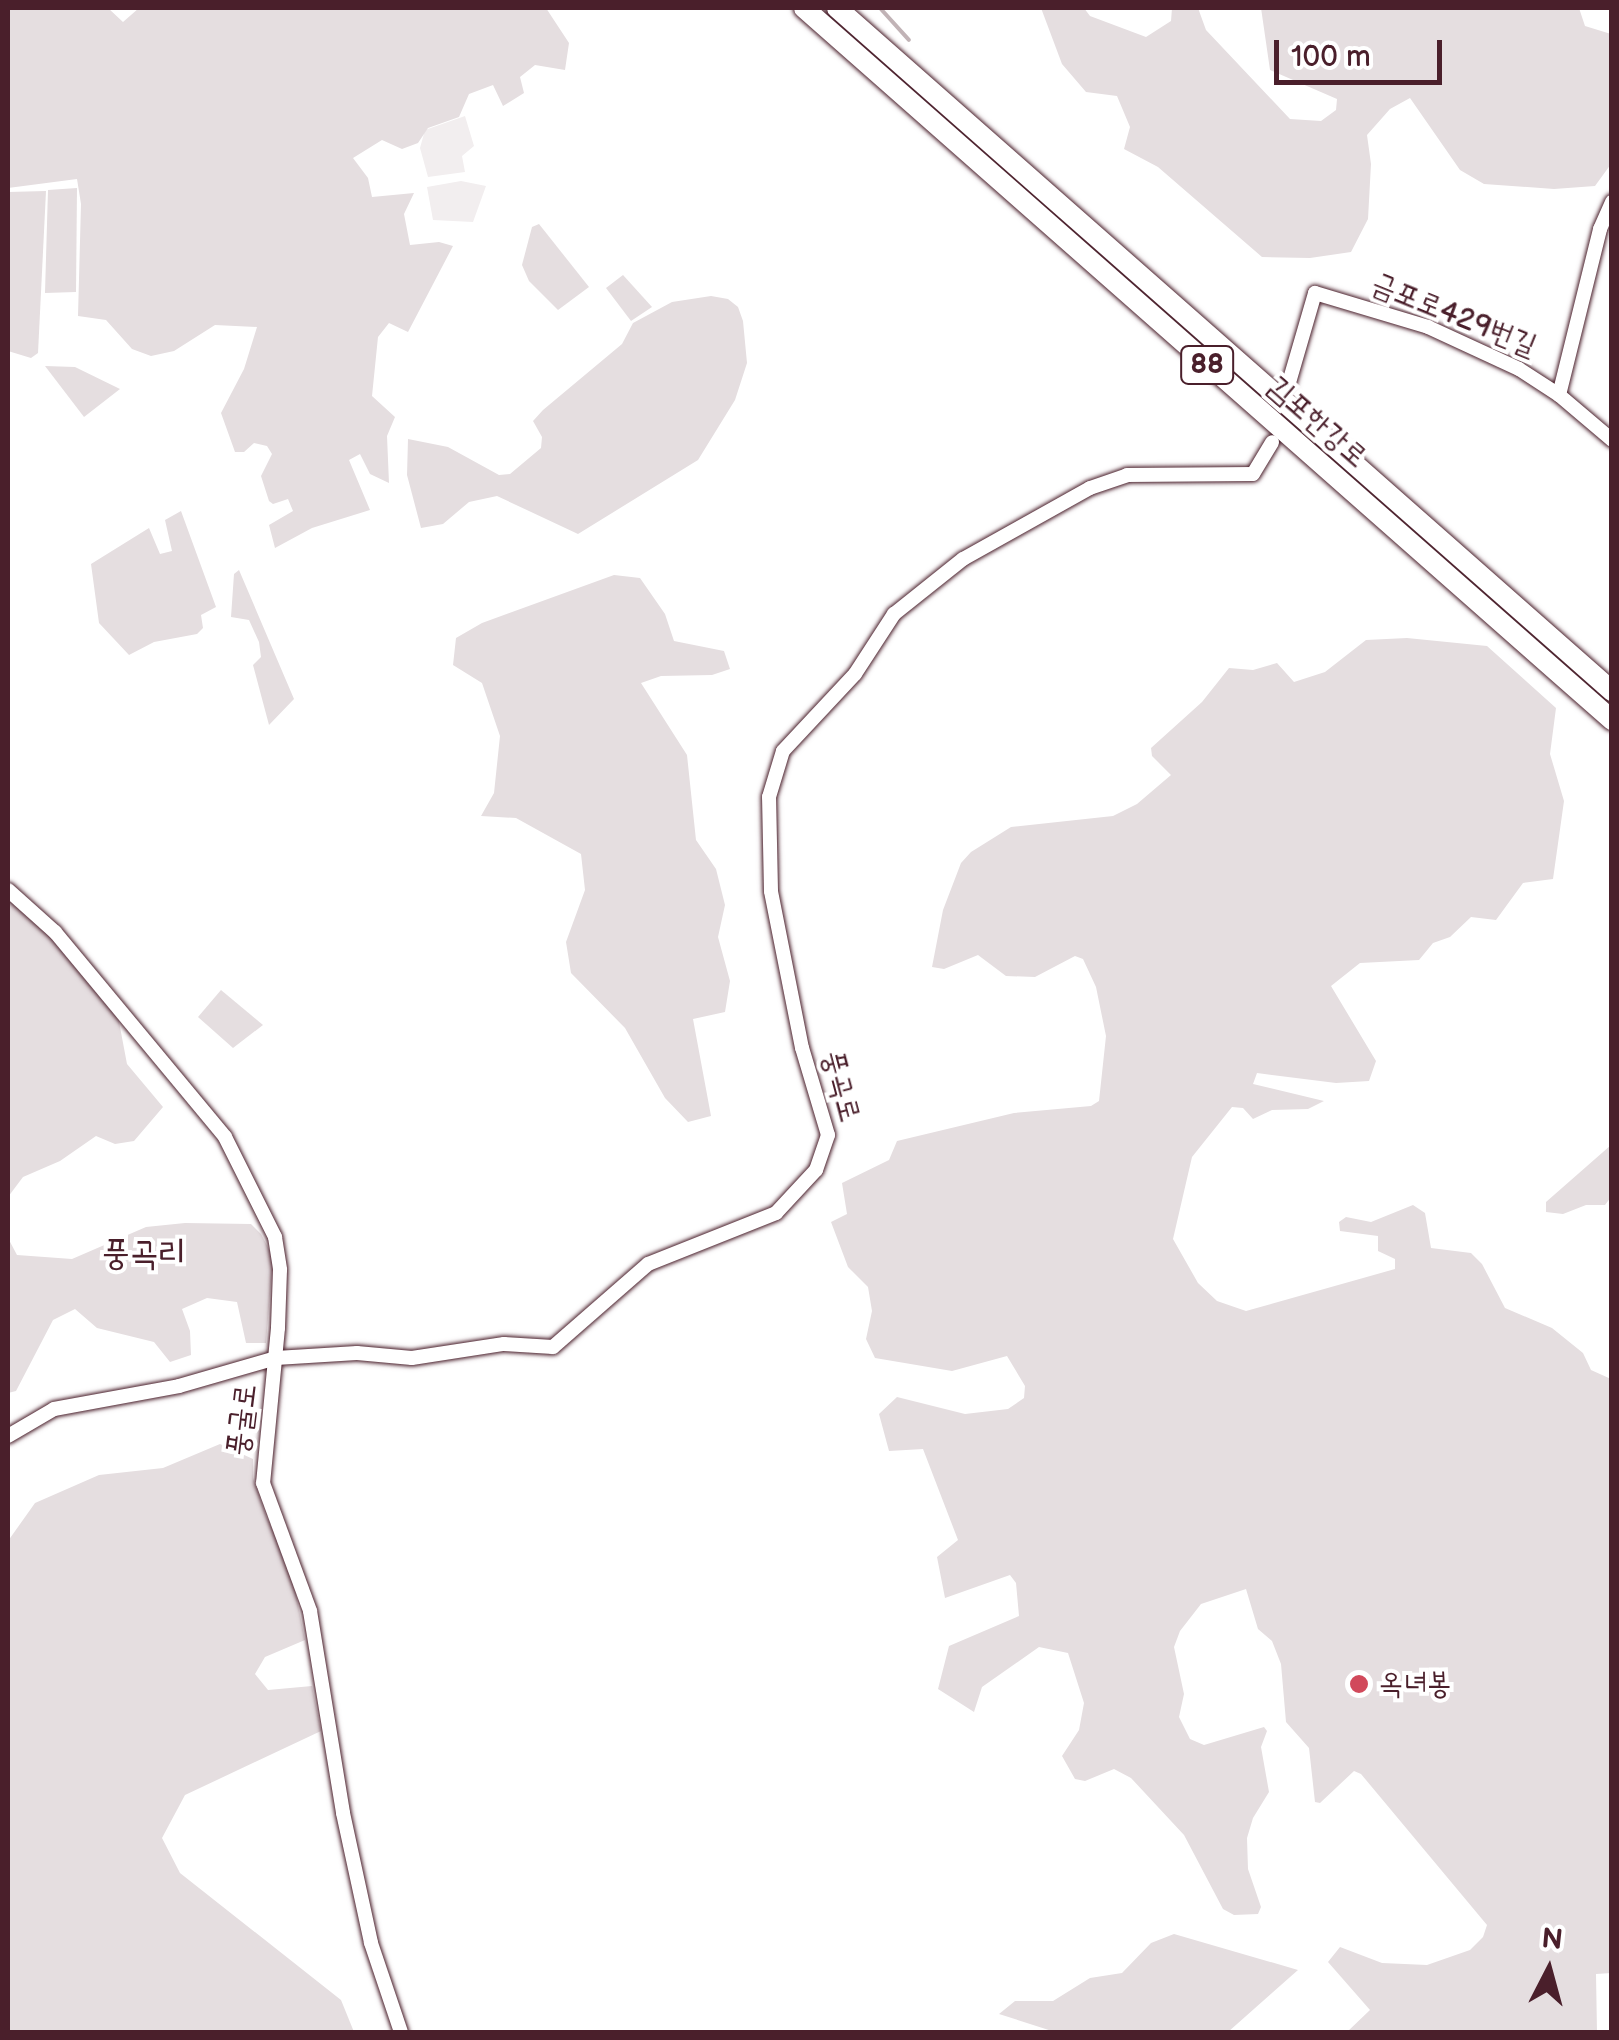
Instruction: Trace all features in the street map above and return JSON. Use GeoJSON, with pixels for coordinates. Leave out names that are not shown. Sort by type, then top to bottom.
{"type":"FeatureCollection","features":[{"type":"Feature","properties":{"kind":"highway","name":"김포한강로"},"geometry":{"type":"LineString","coordinates":[[804,8],[1612,720]]}},
{"type":"Feature","properties":{"kind":"highway","name":"김포한강로"},"geometry":{"type":"LineString","coordinates":[[837,8],[1612,691]]}},
{"type":"Feature","properties":{"kind":"street"},"geometry":{"type":"LineString","coordinates":[[1559,395],[1600,230],[1612,202]]}},
{"type":"Feature","properties":{"kind":"street","name":"금포로429번길"},"geometry":{"type":"LineString","coordinates":[[1288,386],[1315,293],[1428,327],[1519,369],[1559,395],[1612,440]]}},
{"type":"Feature","properties":{"kind":"street","name":"풍곡로"},"geometry":{"type":"LineString","coordinates":[[8,1436],[54,1409],[179,1386],[276,1358],[357,1353],[412,1358],[504,1344],[553,1347],[648,1264],[766,1218],[785,1205],[816,1170],[828,1136],[802,1048],[770,891],[769,798],[782,751],[855,674],[894,614],[963,560],[1111,479],[1166,471],[1253,474],[1272,442]]}},
{"type":"Feature","properties":{"kind":"street","name":"풍굴로"},"geometry":{"type":"LineString","coordinates":[[8,890],[54,932],[225,1137],[269,1220],[278,1254],[276,1358],[263,1483],[310,1610],[343,1813],[374,1956],[400,2032]]}},
{"type":"Feature","properties":{"kind":"shaded area"},"geometry":{"type":"Polygon","coordinates":[[[8,8],[108,8],[123,22],[139,8],[546,8],[569,43],[565,70],[535,65],[520,77],[524,93],[503,106],[493,85],[469,94],[459,117],[428,128],[418,143],[402,149],[382,140],[353,158],[368,178],[372,197],[414,193],[404,214],[410,245],[439,242],[453,246],[408,332],[389,323],[378,337],[372,396],[395,417],[387,436],[389,483],[370,474],[360,454],[349,460],[370,510],[312,528],[275,548],[269,525],[293,511],[288,499],[273,504],[269,501],[261,476],[272,454],[267,446],[254,443],[244,452],[235,452],[221,413],[244,369],[257,327],[215,325],[174,351],[151,356],[132,349],[106,320],[78,316],[81,204],[77,179],[8,188],[8,8]]]}},
{"type":"Feature","properties":{"kind":"shaded area"},"geometry":{"type":"Polygon","coordinates":[[[1041,8],[1084,8],[1090,16],[1146,37],[1171,21],[1172,8],[1198,8],[1206,30],[1290,119],[1321,121],[1336,110],[1337,99],[1270,70],[1261,8],[1579,8],[1585,26],[1611,34],[1611,164],[1595,186],[1554,189],[1484,184],[1460,170],[1410,98],[1390,109],[1367,135],[1371,164],[1368,219],[1351,252],[1310,258],[1262,257],[1158,167],[1124,149],[1130,127],[1117,96],[1086,92],[1062,64],[1041,8]]]}},
{"type":"Feature","properties":{"kind":"shaded area"},"geometry":{"type":"Polygon","coordinates":[[[465,116],[474,146],[462,156],[465,172],[428,177],[420,148],[425,130],[465,116]]]}},
{"type":"Feature","properties":{"kind":"shaded area"},"geometry":{"type":"Polygon","coordinates":[[[461,181],[486,186],[473,222],[433,220],[427,187],[461,181]]]}},
{"type":"Feature","properties":{"kind":"shaded area"},"geometry":{"type":"Polygon","coordinates":[[[77,188],[76,292],[45,293],[48,190],[77,188]]]}},
{"type":"Feature","properties":{"kind":"shaded area"},"geometry":{"type":"Polygon","coordinates":[[[46,191],[38,353],[31,358],[8,351],[8,192],[46,191]]]}},
{"type":"Feature","properties":{"kind":"shaded area"},"geometry":{"type":"Polygon","coordinates":[[[539,224],[589,287],[558,310],[529,281],[522,265],[532,227],[539,224]]]}},
{"type":"Feature","properties":{"kind":"shaded area"},"geometry":{"type":"Polygon","coordinates":[[[623,275],[652,307],[631,321],[606,288],[623,275]]]}},
{"type":"Feature","properties":{"kind":"shaded area"},"geometry":{"type":"Polygon","coordinates":[[[711,296],[728,299],[738,307],[747,363],[735,400],[698,460],[578,534],[497,496],[469,502],[443,524],[421,528],[407,475],[408,439],[448,447],[499,475],[510,474],[541,448],[542,437],[533,421],[622,344],[633,323],[672,302],[711,296]]]}},
{"type":"Feature","properties":{"kind":"shaded area"},"geometry":{"type":"Polygon","coordinates":[[[45,366],[75,367],[120,389],[84,417],[45,366]]]}},
{"type":"Feature","properties":{"kind":"shaded area"},"geometry":{"type":"Polygon","coordinates":[[[181,511],[216,607],[201,615],[203,628],[197,634],[154,642],[129,655],[99,623],[91,564],[149,528],[160,554],[172,551],[165,520],[181,511]]]}},
{"type":"Feature","properties":{"kind":"shaded area"},"geometry":{"type":"Polygon","coordinates":[[[239,570],[294,699],[269,725],[253,665],[261,657],[259,642],[249,620],[231,617],[234,574],[239,570]]]}},
{"type":"Feature","properties":{"kind":"shaded area"},"geometry":{"type":"Polygon","coordinates":[[[614,575],[640,578],[665,614],[674,641],[724,651],[730,669],[712,675],[661,676],[641,683],[687,755],[696,840],[716,869],[725,905],[718,937],[730,981],[725,1012],[693,1019],[711,1116],[688,1122],[665,1098],[625,1028],[571,973],[566,942],[585,890],[581,854],[516,818],[481,816],[494,793],[500,736],[482,683],[453,665],[456,638],[482,623],[614,575]]]}},
{"type":"Feature","properties":{"kind":"shaded area"},"geometry":{"type":"Polygon","coordinates":[[[1407,638],[1487,646],[1556,708],[1550,754],[1564,801],[1553,879],[1523,883],[1496,920],[1471,917],[1450,937],[1433,943],[1419,960],[1360,963],[1331,986],[1376,1061],[1369,1081],[1336,1083],[1257,1073],[1253,1084],[1324,1101],[1308,1109],[1272,1110],[1253,1119],[1243,1108],[1232,1107],[1192,1157],[1173,1239],[1198,1283],[1217,1301],[1246,1311],[1395,1269],[1395,1259],[1378,1251],[1378,1236],[1340,1231],[1339,1222],[1346,1217],[1371,1222],[1413,1205],[1425,1213],[1431,1248],[1471,1253],[1482,1264],[1505,1308],[1552,1328],[1583,1353],[1591,1370],[1611,1379],[1612,1973],[1596,1974],[1597,2032],[1347,2032],[1370,2010],[1328,1962],[1340,1947],[1382,1963],[1427,1965],[1470,1950],[1483,1937],[1487,1925],[1361,1774],[1354,1771],[1320,1803],[1315,1802],[1309,1748],[1286,1722],[1281,1664],[1272,1641],[1258,1629],[1246,1589],[1201,1604],[1180,1631],[1174,1647],[1184,1694],[1179,1717],[1190,1739],[1204,1745],[1264,1727],[1267,1731],[1261,1747],[1269,1792],[1253,1818],[1247,1838],[1248,1869],[1261,1907],[1258,1914],[1234,1915],[1223,1909],[1184,1835],[1131,1778],[1114,1769],[1085,1781],[1075,1779],[1062,1756],[1079,1730],[1084,1703],[1068,1653],[1039,1647],[982,1687],[974,1712],[938,1689],[949,1646],[1019,1616],[1016,1583],[1010,1575],[945,1598],[937,1557],[958,1540],[923,1449],[889,1451],[879,1414],[897,1397],[965,1414],[1008,1409],[1024,1398],[1025,1386],[1007,1356],[952,1371],[875,1358],[866,1339],[872,1311],[868,1287],[848,1267],[831,1222],[847,1214],[842,1183],[889,1160],[897,1141],[1014,1113],[1091,1106],[1099,1101],[1106,1036],[1096,987],[1083,959],[1075,956],[1035,977],[1006,976],[978,955],[944,969],[932,967],[943,910],[961,863],[971,852],[1011,827],[1113,816],[1137,804],[1171,775],[1152,756],[1151,748],[1202,702],[1229,668],[1253,670],[1277,663],[1294,682],[1325,672],[1366,640],[1407,638]]]}},
{"type":"Feature","properties":{"kind":"shaded area"},"geometry":{"type":"Polygon","coordinates":[[[8,895],[52,935],[117,1011],[127,1064],[163,1107],[134,1141],[115,1144],[96,1136],[60,1161],[23,1177],[8,1197],[8,895]]]}},
{"type":"Feature","properties":{"kind":"shaded area"},"geometry":{"type":"Polygon","coordinates":[[[221,990],[263,1025],[233,1048],[198,1017],[221,990]]]}},
{"type":"Feature","properties":{"kind":"shaded area"},"geometry":{"type":"Polygon","coordinates":[[[1611,1145],[1611,1197],[1605,1205],[1586,1205],[1563,1214],[1546,1212],[1546,1202],[1611,1145]]]}},
{"type":"Feature","properties":{"kind":"shaded area"},"geometry":{"type":"Polygon","coordinates":[[[251,1224],[261,1234],[273,1257],[266,1343],[246,1343],[237,1302],[207,1298],[182,1309],[190,1331],[191,1355],[170,1362],[154,1342],[97,1328],[75,1309],[53,1320],[16,1391],[8,1393],[8,1238],[17,1255],[72,1259],[146,1227],[251,1224]]]}},
{"type":"Feature","properties":{"kind":"shaded area"},"geometry":{"type":"Polygon","coordinates":[[[220,1444],[253,1459],[253,1478],[266,1516],[291,1570],[305,1640],[265,1657],[255,1674],[268,1690],[312,1686],[321,1731],[185,1795],[162,1838],[180,1873],[341,2000],[354,2032],[8,2032],[8,1541],[35,1503],[99,1475],[163,1468],[220,1444]]]}},
{"type":"Feature","properties":{"kind":"shaded area"},"geometry":{"type":"Polygon","coordinates":[[[1174,1934],[1298,1970],[1228,2032],[1055,2032],[999,2014],[1015,2001],[1053,2001],[1090,1978],[1122,1973],[1151,1943],[1174,1934]]]}},
{"type":"Feature","properties":{"kind":"waterway"},"geometry":{"type":"LineString","coordinates":[[880,8],[909,40]]}},
{"type":"Feature","properties":{"kind":"place","name":"옥녀봉"},"geometry":{"type":"Point","coordinates":[1359,1684]}},
{"type":"Feature","properties":{"kind":"district","name":"풍곡리"},"geometry":{"type":"Point","coordinates":[144,1254]}}]}
